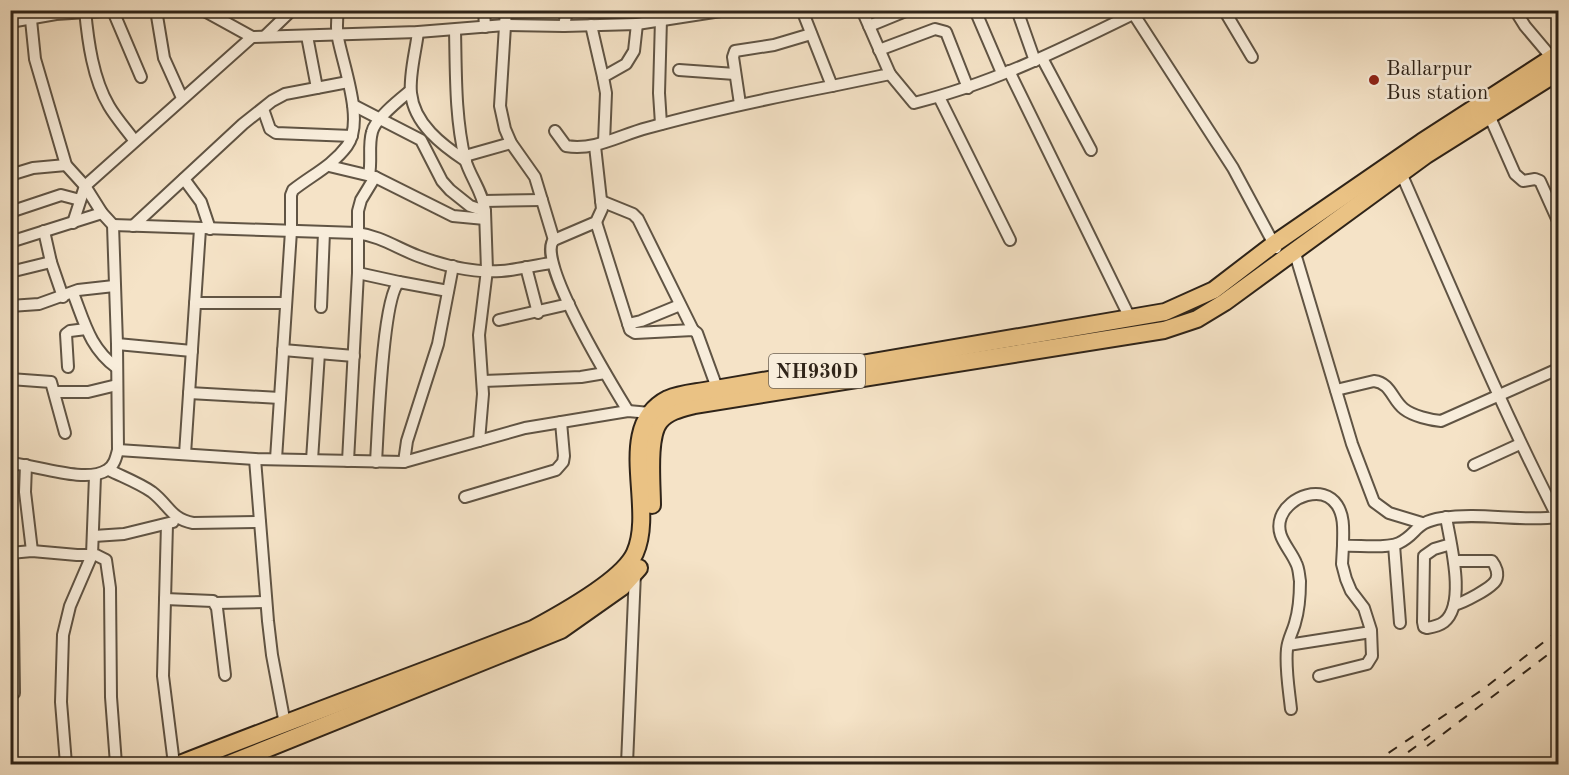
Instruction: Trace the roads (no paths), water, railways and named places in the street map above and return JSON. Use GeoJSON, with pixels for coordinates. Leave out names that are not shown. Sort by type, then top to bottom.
{"type":"FeatureCollection","features":[{"type":"Feature","properties":{"kind":"highway","name":"NH930D"},"geometry":{"type":"LineString","coordinates":[[655,417],[694,405],[1164,330],[1197,319],[1225,302],[1401,173],[1423,150],[1490,116],[1556,61]]}},
{"type":"Feature","properties":{"kind":"highway","name":"NH930D"},"geometry":{"type":"LineString","coordinates":[[655,417],[661,403],[676,396],[1166,312],[1214,290],[1274,244],[1423,150],[1556,61]]}},
{"type":"Feature","properties":{"kind":"highway"},"geometry":{"type":"LineString","coordinates":[[180,765],[532,629],[556,617],[621,573],[635,554],[642,522],[640,435],[644,421],[655,417],[650,541],[646,558],[622,587],[561,630],[228,765]]}},
{"type":"Feature","properties":{"kind":"street"},"geometry":{"type":"LineString","coordinates":[[10,22],[30,15],[118,10]]}},
{"type":"Feature","properties":{"kind":"street"},"geometry":{"type":"LineString","coordinates":[[156,10],[164,57],[182,98]]}},
{"type":"Feature","properties":{"kind":"street"},"geometry":{"type":"LineString","coordinates":[[203,10],[252,37],[418,32],[505,25],[637,24],[719,11]]}},
{"type":"Feature","properties":{"kind":"street"},"geometry":{"type":"LineString","coordinates":[[265,36],[292,10]]}},
{"type":"Feature","properties":{"kind":"street"},"geometry":{"type":"LineString","coordinates":[[276,459],[291,231],[291,195],[293,190],[329,166],[348,145],[352,136],[353,105],[337,35],[338,10]]}},
{"type":"Feature","properties":{"kind":"street"},"geometry":{"type":"LineString","coordinates":[[484,10],[485,27]]}},
{"type":"Feature","properties":{"kind":"street"},"geometry":{"type":"LineString","coordinates":[[506,10],[500,106],[511,143],[535,177],[554,240]]}},
{"type":"Feature","properties":{"kind":"street"},"geometry":{"type":"LineString","coordinates":[[564,26],[567,10]]}},
{"type":"Feature","properties":{"kind":"street"},"geometry":{"type":"LineString","coordinates":[[802,10],[832,86]]}},
{"type":"Feature","properties":{"kind":"street"},"geometry":{"type":"LineString","coordinates":[[862,10],[890,74],[914,103],[969,88],[1039,60],[1132,12],[1233,168],[1274,244],[1288,255],[1374,502],[1389,513],[1422,523],[1466,515],[1537,520],[1558,518],[1498,396],[1401,173]]}},
{"type":"Feature","properties":{"kind":"street"},"geometry":{"type":"LineString","coordinates":[[869,26],[908,10]]}},
{"type":"Feature","properties":{"kind":"street"},"geometry":{"type":"LineString","coordinates":[[975,10],[1130,318]]}},
{"type":"Feature","properties":{"kind":"street"},"geometry":{"type":"LineString","coordinates":[[1017,10],[1039,60],[1091,150]]}},
{"type":"Feature","properties":{"kind":"street"},"geometry":{"type":"LineString","coordinates":[[1224,10],[1252,57]]}},
{"type":"Feature","properties":{"kind":"street"},"geometry":{"type":"LineString","coordinates":[[1515,10],[1556,61]]}},
{"type":"Feature","properties":{"kind":"street"},"geometry":{"type":"LineString","coordinates":[[85,11],[91,52],[103,92],[109,105],[134,140]]}},
{"type":"Feature","properties":{"kind":"street"},"geometry":{"type":"LineString","coordinates":[[112,11],[141,77]]}},
{"type":"Feature","properties":{"kind":"street"},"geometry":{"type":"LineString","coordinates":[[10,463],[95,476],[109,470],[116,460],[118,450],[113,225],[102,213],[85,186],[66,165],[35,59],[30,15]]}},
{"type":"Feature","properties":{"kind":"street"},"geometry":{"type":"LineString","coordinates":[[661,124],[659,93],[662,20]]}},
{"type":"Feature","properties":{"kind":"street"},"geometry":{"type":"LineString","coordinates":[[603,76],[626,64],[634,51],[637,24]]}},
{"type":"Feature","properties":{"kind":"street"},"geometry":{"type":"LineString","coordinates":[[591,25],[606,93],[599,144],[602,209],[596,222],[554,240],[550,243],[549,250],[569,304],[628,411]]}},
{"type":"Feature","properties":{"kind":"street"},"geometry":{"type":"LineString","coordinates":[[879,50],[935,29],[942,30],[946,32],[969,88]]}},
{"type":"Feature","properties":{"kind":"street"},"geometry":{"type":"LineString","coordinates":[[455,30],[456,84],[465,159],[485,210],[487,270],[479,335],[483,381],[479,441]]}},
{"type":"Feature","properties":{"kind":"street"},"geometry":{"type":"LineString","coordinates":[[418,32],[411,91],[417,112],[425,128],[452,152],[465,159],[511,143]]}},
{"type":"Feature","properties":{"kind":"street"},"geometry":{"type":"LineString","coordinates":[[740,104],[733,57],[735,51],[774,45],[811,34]]}},
{"type":"Feature","properties":{"kind":"street"},"geometry":{"type":"LineString","coordinates":[[307,36],[317,88]]}},
{"type":"Feature","properties":{"kind":"street"},"geometry":{"type":"LineString","coordinates":[[73,223],[85,186],[252,37]]}},
{"type":"Feature","properties":{"kind":"street"},"geometry":{"type":"LineString","coordinates":[[679,70],[735,74]]}},
{"type":"Feature","properties":{"kind":"street"},"geometry":{"type":"LineString","coordinates":[[555,131],[566,146],[599,144],[661,124],[740,104],[890,74]]}},
{"type":"Feature","properties":{"kind":"street"},"geometry":{"type":"LineString","coordinates":[[133,226],[263,109],[285,94],[348,82]]}},
{"type":"Feature","properties":{"kind":"street"},"geometry":{"type":"LineString","coordinates":[[348,461],[358,273],[359,206],[372,176],[372,131],[395,103],[411,91]]}},
{"type":"Feature","properties":{"kind":"street"},"geometry":{"type":"LineString","coordinates":[[939,97],[1010,240]]}},
{"type":"Feature","properties":{"kind":"street"},"geometry":{"type":"LineString","coordinates":[[353,105],[421,140],[442,181],[450,190],[470,206],[485,210]]}},
{"type":"Feature","properties":{"kind":"street"},"geometry":{"type":"LineString","coordinates":[[263,109],[270,129],[276,133],[352,136]]}},
{"type":"Feature","properties":{"kind":"street"},"geometry":{"type":"LineString","coordinates":[[1490,116],[1515,174],[1522,181],[1534,179],[1540,181],[1558,221]]}},
{"type":"Feature","properties":{"kind":"street"},"geometry":{"type":"LineString","coordinates":[[10,175],[33,168],[66,165]]}},
{"type":"Feature","properties":{"kind":"street"},"geometry":{"type":"LineString","coordinates":[[329,166],[372,176],[453,216],[542,200]]}},
{"type":"Feature","properties":{"kind":"street"},"geometry":{"type":"LineString","coordinates":[[184,179],[201,202],[205,229],[195,303],[185,454]]}},
{"type":"Feature","properties":{"kind":"street"},"geometry":{"type":"LineString","coordinates":[[10,212],[62,195],[80,200]]}},
{"type":"Feature","properties":{"kind":"street"},"geometry":{"type":"LineString","coordinates":[[601,201],[633,214],[638,219],[680,305],[693,330],[697,333],[717,388]]}},
{"type":"Feature","properties":{"kind":"street"},"geometry":{"type":"LineString","coordinates":[[10,242],[102,213]]}},
{"type":"Feature","properties":{"kind":"street"},"geometry":{"type":"LineString","coordinates":[[596,222],[630,330],[635,333],[693,330]]}},
{"type":"Feature","properties":{"kind":"street"},"geometry":{"type":"LineString","coordinates":[[113,225],[357,233],[386,240],[417,255],[453,266],[501,271],[552,263]]}},
{"type":"Feature","properties":{"kind":"street"},"geometry":{"type":"LineString","coordinates":[[44,231],[51,262],[86,329],[100,353],[117,368]]}},
{"type":"Feature","properties":{"kind":"street"},"geometry":{"type":"LineString","coordinates":[[321,308],[324,232]]}},
{"type":"Feature","properties":{"kind":"street"},"geometry":{"type":"LineString","coordinates":[[10,272],[51,262]]}},
{"type":"Feature","properties":{"kind":"street"},"geometry":{"type":"LineString","coordinates":[[404,462],[407,441],[432,365],[453,266]]}},
{"type":"Feature","properties":{"kind":"street"},"geometry":{"type":"LineString","coordinates":[[526,267],[538,313]]}},
{"type":"Feature","properties":{"kind":"street"},"geometry":{"type":"LineString","coordinates":[[358,273],[448,291]]}},
{"type":"Feature","properties":{"kind":"street"},"geometry":{"type":"LineString","coordinates":[[376,462],[384,350],[390,306],[399,282]]}},
{"type":"Feature","properties":{"kind":"street"},"geometry":{"type":"LineString","coordinates":[[10,306],[39,304],[78,290],[114,286]]}},
{"type":"Feature","properties":{"kind":"street"},"geometry":{"type":"LineString","coordinates":[[195,303],[286,303]]}},
{"type":"Feature","properties":{"kind":"street"},"geometry":{"type":"LineString","coordinates":[[499,320],[538,313],[569,304]]}},
{"type":"Feature","properties":{"kind":"street"},"geometry":{"type":"LineString","coordinates":[[628,324],[680,305]]}},
{"type":"Feature","properties":{"kind":"street"},"geometry":{"type":"LineString","coordinates":[[68,367],[66,334],[70,331],[86,329]]}},
{"type":"Feature","properties":{"kind":"street"},"geometry":{"type":"LineString","coordinates":[[117,344],[192,351]]}},
{"type":"Feature","properties":{"kind":"street"},"geometry":{"type":"LineString","coordinates":[[283,350],[354,356]]}},
{"type":"Feature","properties":{"kind":"street"},"geometry":{"type":"LineString","coordinates":[[312,460],[319,353]]}},
{"type":"Feature","properties":{"kind":"street"},"geometry":{"type":"LineString","coordinates":[[1336,390],[1374,381],[1379,382],[1386,386],[1405,410],[1441,421],[1558,369]]}},
{"type":"Feature","properties":{"kind":"street"},"geometry":{"type":"LineString","coordinates":[[483,381],[570,378],[605,373]]}},
{"type":"Feature","properties":{"kind":"street"},"geometry":{"type":"LineString","coordinates":[[10,379],[49,381],[53,385],[65,433]]}},
{"type":"Feature","properties":{"kind":"street"},"geometry":{"type":"LineString","coordinates":[[55,392],[88,392],[117,385]]}},
{"type":"Feature","properties":{"kind":"street"},"geometry":{"type":"LineString","coordinates":[[189,393],[280,398]]}},
{"type":"Feature","properties":{"kind":"street"},"geometry":{"type":"LineString","coordinates":[[118,450],[255,459],[404,462],[525,428],[628,411],[655,417]]}},
{"type":"Feature","properties":{"kind":"street"},"geometry":{"type":"LineString","coordinates":[[465,497],[556,470],[561,466],[564,456],[561,422]]}},
{"type":"Feature","properties":{"kind":"street"},"geometry":{"type":"LineString","coordinates":[[1474,465],[1520,444]]}},
{"type":"Feature","properties":{"kind":"street"},"geometry":{"type":"LineString","coordinates":[[255,459],[266,602],[272,655],[285,724]]}},
{"type":"Feature","properties":{"kind":"street"},"geometry":{"type":"LineString","coordinates":[[26,465],[25,492],[32,551]]}},
{"type":"Feature","properties":{"kind":"street"},"geometry":{"type":"LineString","coordinates":[[109,470],[151,491],[178,519],[193,523],[260,522]]}},
{"type":"Feature","properties":{"kind":"street"},"geometry":{"type":"LineString","coordinates":[[66,765],[61,702],[63,635],[70,606],[93,555],[95,476]]}},
{"type":"Feature","properties":{"kind":"street"},"geometry":{"type":"LineString","coordinates":[[1291,709],[1288,645],[1296,617],[1300,582],[1296,562],[1281,537],[1279,524],[1283,512],[1290,503],[1305,495],[1327,497],[1335,502],[1340,511],[1343,523],[1342,564],[1351,591],[1364,608],[1371,632],[1372,656],[1369,662],[1318,676]]}},
{"type":"Feature","properties":{"kind":"street"},"geometry":{"type":"LineString","coordinates":[[1446,517],[1451,544],[1454,561],[1454,605],[1445,622],[1424,627],[1424,556],[1429,551],[1451,544]]}},
{"type":"Feature","properties":{"kind":"street"},"geometry":{"type":"LineString","coordinates":[[94,536],[124,534],[167,524],[178,519]]}},
{"type":"Feature","properties":{"kind":"street"},"geometry":{"type":"LineString","coordinates":[[1343,546],[1394,544],[1409,536],[1422,523]]}},
{"type":"Feature","properties":{"kind":"street"},"geometry":{"type":"LineString","coordinates":[[167,524],[163,676],[174,765]]}},
{"type":"Feature","properties":{"kind":"street"},"geometry":{"type":"LineString","coordinates":[[1394,544],[1400,623]]}},
{"type":"Feature","properties":{"kind":"street"},"geometry":{"type":"LineString","coordinates":[[14,693],[11,553],[32,551],[93,555],[103,558],[108,564],[110,588],[111,706],[116,765]]}},
{"type":"Feature","properties":{"kind":"street"},"geometry":{"type":"LineString","coordinates":[[1454,561],[1492,561],[1496,566],[1497,575],[1494,582],[1466,601],[1454,605]]}},
{"type":"Feature","properties":{"kind":"street"},"geometry":{"type":"LineString","coordinates":[[627,765],[635,573]]}},
{"type":"Feature","properties":{"kind":"street"},"geometry":{"type":"LineString","coordinates":[[165,599],[210,600],[215,603],[266,602]]}},
{"type":"Feature","properties":{"kind":"street"},"geometry":{"type":"LineString","coordinates":[[215,603],[225,675]]}},
{"type":"Feature","properties":{"kind":"street"},"geometry":{"type":"LineString","coordinates":[[1288,645],[1371,632]]}},
{"type":"Feature","properties":{"kind":"railway"},"geometry":{"type":"LineString","coordinates":[[1372,764],[1482,690],[1558,631]]}},
{"type":"Feature","properties":{"kind":"railway"},"geometry":{"type":"LineString","coordinates":[[1427,746],[1558,647]]}},
{"type":"Feature","properties":{"kind":"railway"},"geometry":{"type":"LineString","coordinates":[[1392,764],[1430,736]]}},
{"type":"Feature","properties":{"kind":"place","name":"Ballarpur Bus station"},"geometry":{"type":"Point","coordinates":[1374,80]}}]}
